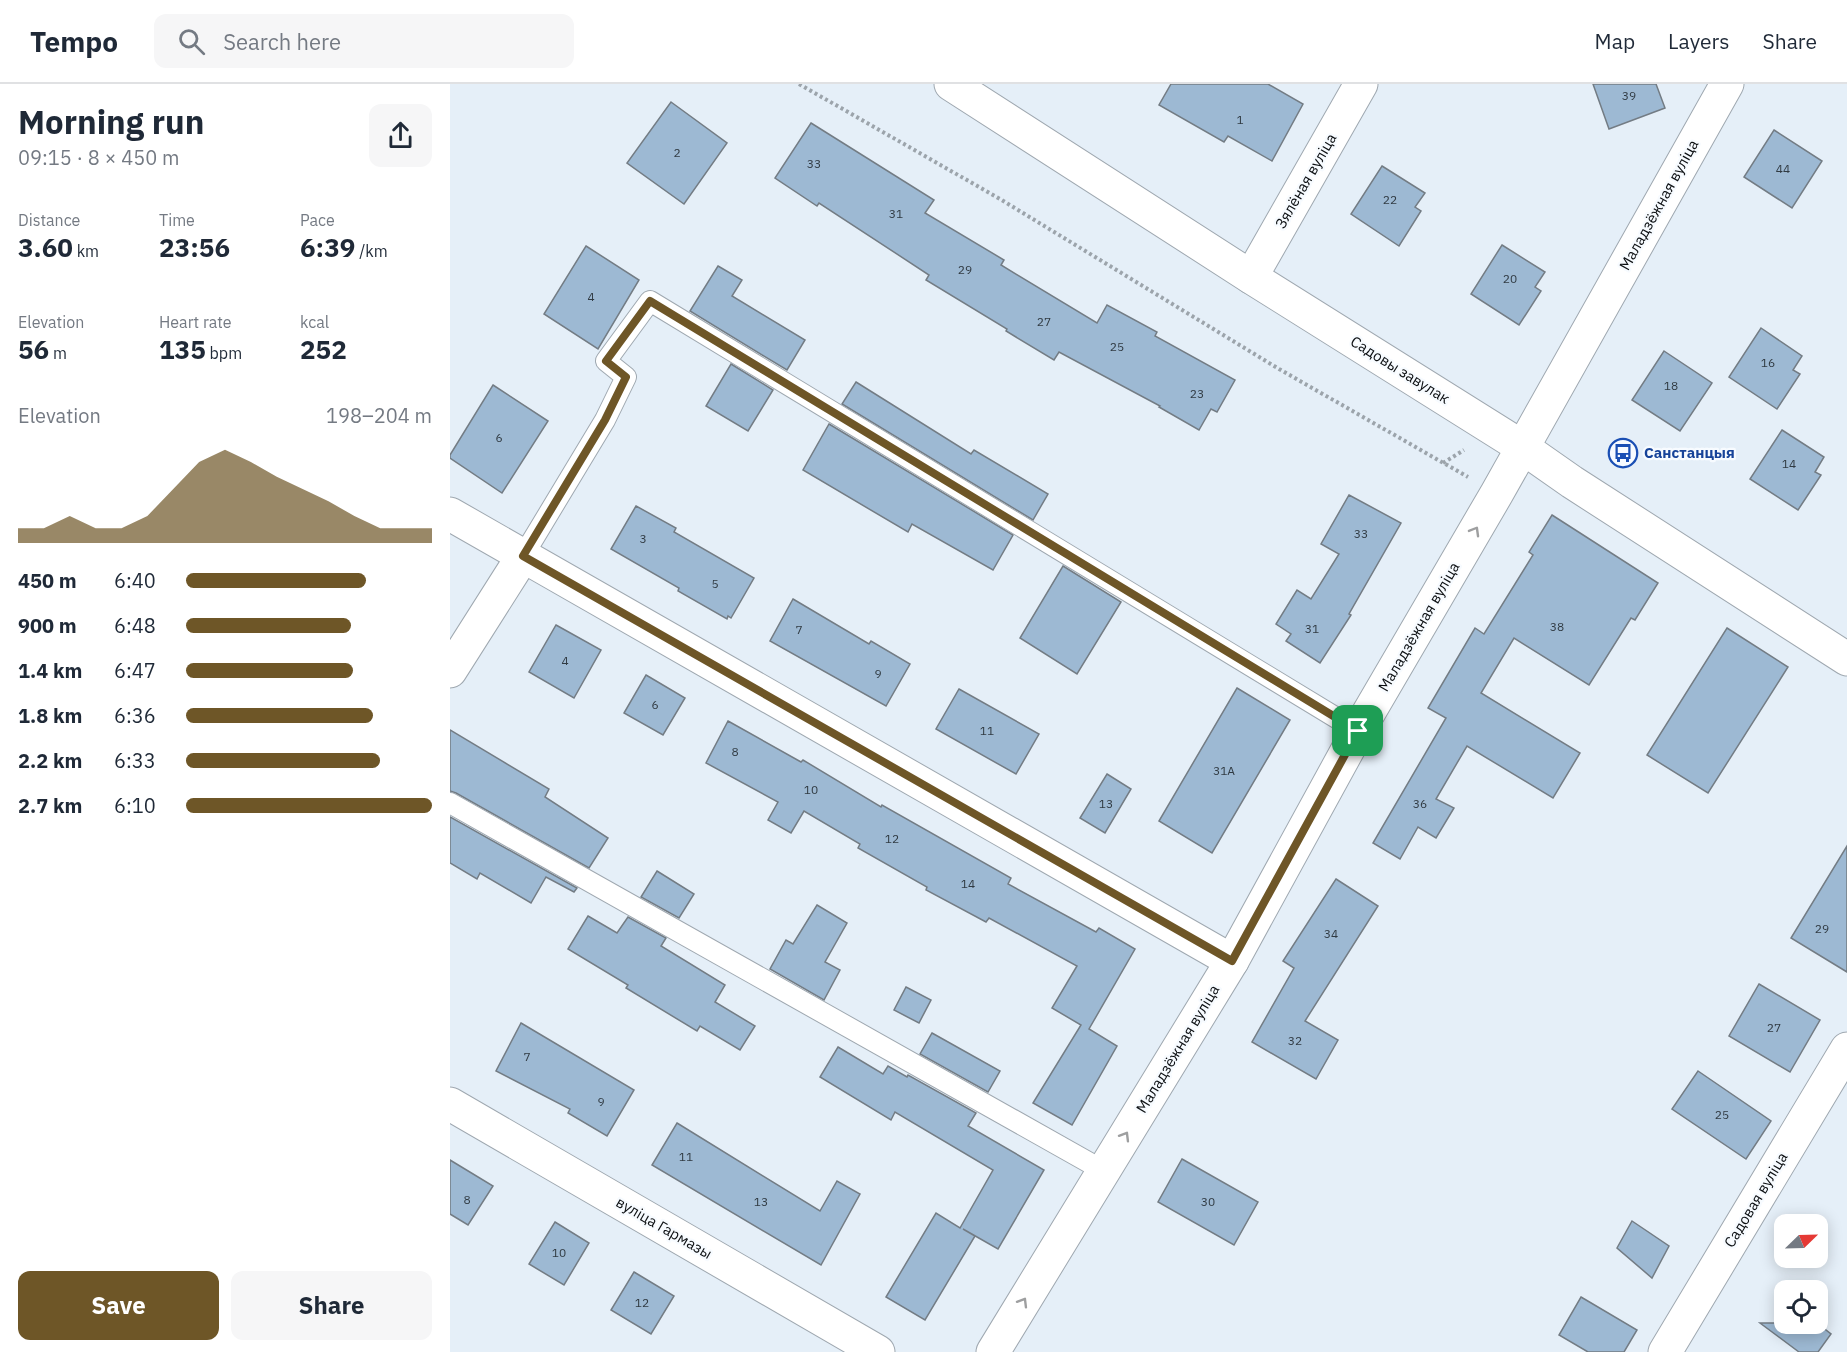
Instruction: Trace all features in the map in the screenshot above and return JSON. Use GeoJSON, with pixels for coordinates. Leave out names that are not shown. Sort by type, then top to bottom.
{"type":"FeatureCollection","features":[{"type":"Feature","properties":{"kind":"street","name":"Садовы завулак"},"geometry":{"type":"LineString","coordinates":[[951,84],[1251,277],[1522,447],[1572,482],[1847,659]]}},
{"type":"Feature","properties":{"kind":"street","name":"Зялёная вуліца"},"geometry":{"type":"LineString","coordinates":[[1251,277],[1361,84]]}},
{"type":"Feature","properties":{"kind":"street","name":"Маладзёжная вуліца"},"geometry":{"type":"LineString","coordinates":[[993,1352],[1232,961],[1358,731],[1497,493],[1727,84]]}},
{"type":"Feature","properties":{"kind":"street"},"geometry":{"type":"LineString","coordinates":[[450,514],[1232,961]]}},
{"type":"Feature","properties":{"kind":"street"},"geometry":{"type":"LineString","coordinates":[[450,671],[523,556]]}},
{"type":"Feature","properties":{"kind":"street","name":"Садовая вуліца"},"geometry":{"type":"LineString","coordinates":[[1665,1352],[1847,1048]]}},
{"type":"Feature","properties":{"kind":"street","name":"вуліца Гармазы"},"geometry":{"type":"LineString","coordinates":[[450,1104],[878,1352]]}},
{"type":"Feature","properties":{"kind":"lane"},"geometry":{"type":"LineString","coordinates":[[523,556],[605,420],[626,377],[606,361],[650,301],[1358,731]]}},
{"type":"Feature","properties":{"kind":"lane"},"geometry":{"type":"LineString","coordinates":[[450,803],[1104,1171]]}},
{"type":"Feature","properties":{"kind":"path"},"geometry":{"type":"LineString","coordinates":[[799,84],[1000,199],[1279,369],[1497,493]]}},
{"type":"Feature","properties":{"kind":"building"},"geometry":{"type":"Polygon","coordinates":[[[1171,84],[1268,84],[1303,104],[1272,161],[1228,136],[1224,142],[1159,105],[1171,84]]]}},
{"type":"Feature","properties":{"kind":"building"},"geometry":{"type":"Polygon","coordinates":[[[1593,84],[1656,84],[1665,108],[1609,129],[1593,84]]]}},
{"type":"Feature","properties":{"kind":"building"},"geometry":{"type":"Polygon","coordinates":[[[671,102],[727,143],[684,204],[627,163],[671,102]]]}},
{"type":"Feature","properties":{"kind":"building"},"geometry":{"type":"Polygon","coordinates":[[[811,123],[934,200],[925,213],[1004,260],[1001,265],[1097,323],[1107,305],[1157,332],[1155,336],[1235,380],[1217,412],[1211,409],[1199,430],[1160,406],[1059,352],[1054,360],[926,280],[929,275],[819,203],[817,206],[775,178],[811,123]]]}},
{"type":"Feature","properties":{"kind":"building"},"geometry":{"type":"Polygon","coordinates":[[[1774,130],[1822,161],[1792,208],[1744,177],[1774,130]]]}},
{"type":"Feature","properties":{"kind":"building"},"geometry":{"type":"Polygon","coordinates":[[[1382,166],[1425,193],[1415,207],[1421,211],[1399,246],[1351,214],[1382,166]]]}},
{"type":"Feature","properties":{"kind":"building"},"geometry":{"type":"Polygon","coordinates":[[[1502,245],[1545,272],[1535,287],[1541,291],[1519,325],[1471,294],[1502,245]]]}},
{"type":"Feature","properties":{"kind":"building"},"geometry":{"type":"Polygon","coordinates":[[[586,246],[639,280],[598,349],[544,314],[586,246]]]}},
{"type":"Feature","properties":{"kind":"building"},"geometry":{"type":"Polygon","coordinates":[[[718,266],[742,280],[732,296],[805,340],[787,370],[690,311],[718,266]]]}},
{"type":"Feature","properties":{"kind":"building"},"geometry":{"type":"Polygon","coordinates":[[[1761,328],[1802,356],[1793,370],[1800,374],[1777,409],[1729,377],[1761,328]]]}},
{"type":"Feature","properties":{"kind":"building"},"geometry":{"type":"Polygon","coordinates":[[[1664,351],[1712,383],[1680,431],[1632,400],[1664,351]]]}},
{"type":"Feature","properties":{"kind":"building"},"geometry":{"type":"Polygon","coordinates":[[[731,364],[773,390],[748,431],[706,406],[731,364]]]}},
{"type":"Feature","properties":{"kind":"building"},"geometry":{"type":"Polygon","coordinates":[[[856,382],[971,454],[974,450],[1048,494],[1033,520],[842,404],[856,382]]]}},
{"type":"Feature","properties":{"kind":"building"},"geometry":{"type":"Polygon","coordinates":[[[493,385],[548,421],[502,493],[450,458],[493,385]]]}},
{"type":"Feature","properties":{"kind":"building"},"geometry":{"type":"Polygon","coordinates":[[[829,424],[1013,535],[993,570],[912,524],[908,532],[803,470],[829,424]]]}},
{"type":"Feature","properties":{"kind":"building"},"geometry":{"type":"Polygon","coordinates":[[[1782,430],[1824,457],[1815,472],[1821,475],[1798,510],[1750,479],[1782,430]]]}},
{"type":"Feature","properties":{"kind":"building"},"geometry":{"type":"Polygon","coordinates":[[[1349,495],[1401,523],[1349,614],[1351,615],[1320,663],[1286,641],[1291,634],[1276,624],[1297,590],[1311,599],[1339,554],[1321,544],[1349,495]]]}},
{"type":"Feature","properties":{"kind":"building"},"geometry":{"type":"Polygon","coordinates":[[[636,506],[676,528],[674,532],[754,578],[731,618],[728,616],[727,619],[678,591],[679,588],[611,549],[636,506]]]}},
{"type":"Feature","properties":{"kind":"building"},"geometry":{"type":"Polygon","coordinates":[[[1552,515],[1658,583],[1635,620],[1631,618],[1589,685],[1514,638],[1481,693],[1580,753],[1553,798],[1467,746],[1436,799],[1454,808],[1436,838],[1418,827],[1400,859],[1373,843],[1446,718],[1428,708],[1475,628],[1484,634],[1533,555],[1529,552],[1552,515]]]}},
{"type":"Feature","properties":{"kind":"building"},"geometry":{"type":"Polygon","coordinates":[[[1063,566],[1121,602],[1077,674],[1020,638],[1063,566]]]}},
{"type":"Feature","properties":{"kind":"building"},"geometry":{"type":"Polygon","coordinates":[[[793,599],[869,644],[871,641],[910,664],[886,706],[770,641],[793,599]]]}},
{"type":"Feature","properties":{"kind":"building"},"geometry":{"type":"Polygon","coordinates":[[[556,625],[601,650],[574,698],[529,672],[556,625]]]}},
{"type":"Feature","properties":{"kind":"building"},"geometry":{"type":"Polygon","coordinates":[[[1727,628],[1788,667],[1708,793],[1647,755],[1727,628]]]}},
{"type":"Feature","properties":{"kind":"building"},"geometry":{"type":"Polygon","coordinates":[[[646,675],[685,698],[663,735],[624,713],[646,675]]]}},
{"type":"Feature","properties":{"kind":"building"},"geometry":{"type":"Polygon","coordinates":[[[1237,688],[1290,720],[1212,853],[1159,821],[1237,688]]]}},
{"type":"Feature","properties":{"kind":"building"},"geometry":{"type":"Polygon","coordinates":[[[959,689],[1039,734],[1016,774],[936,729],[959,689]]]}},
{"type":"Feature","properties":{"kind":"building"},"geometry":{"type":"Polygon","coordinates":[[[728,721],[801,762],[803,760],[881,807],[882,805],[1011,878],[1008,884],[1096,932],[1099,928],[1135,949],[1089,1029],[1117,1046],[1072,1125],[1033,1103],[1081,1025],[1052,1008],[1077,966],[989,918],[986,922],[926,890],[927,887],[858,848],[860,844],[804,811],[791,833],[768,820],[778,802],[706,763],[728,721]]]}},
{"type":"Feature","properties":{"kind":"building"},"geometry":{"type":"Polygon","coordinates":[[[450,730],[549,789],[545,797],[608,838],[589,868],[450,791],[450,730]]]}},
{"type":"Feature","properties":{"kind":"building"},"geometry":{"type":"Polygon","coordinates":[[[1107,774],[1131,789],[1105,833],[1080,818],[1107,774]]]}},
{"type":"Feature","properties":{"kind":"building"},"geometry":{"type":"Polygon","coordinates":[[[450,817],[577,888],[574,892],[546,877],[531,903],[480,873],[477,879],[450,863],[450,817]]]}},
{"type":"Feature","properties":{"kind":"building"},"geometry":{"type":"Polygon","coordinates":[[[1847,846],[1847,972],[1791,938],[1847,846]]]}},
{"type":"Feature","properties":{"kind":"building"},"geometry":{"type":"Polygon","coordinates":[[[657,871],[694,894],[679,918],[641,897],[657,871]]]}},
{"type":"Feature","properties":{"kind":"building"},"geometry":{"type":"Polygon","coordinates":[[[1336,879],[1378,906],[1305,1021],[1338,1040],[1316,1079],[1252,1042],[1294,968],[1283,961],[1336,879]]]}},
{"type":"Feature","properties":{"kind":"building"},"geometry":{"type":"Polygon","coordinates":[[[817,905],[847,923],[825,962],[840,970],[824,1000],[770,969],[786,940],[793,944],[817,905]]]}},
{"type":"Feature","properties":{"kind":"building"},"geometry":{"type":"Polygon","coordinates":[[[588,916],[617,933],[628,917],[666,938],[661,946],[725,985],[715,1002],[755,1026],[740,1050],[700,1026],[697,1031],[626,988],[628,985],[568,949],[588,916]]]}},
{"type":"Feature","properties":{"kind":"building"},"geometry":{"type":"Polygon","coordinates":[[[1759,984],[1820,1020],[1790,1072],[1729,1036],[1759,984]]]}},
{"type":"Feature","properties":{"kind":"building"},"geometry":{"type":"Polygon","coordinates":[[[906,987],[931,1000],[919,1023],[894,1010],[906,987]]]}},
{"type":"Feature","properties":{"kind":"building"},"geometry":{"type":"Polygon","coordinates":[[[521,1023],[634,1090],[607,1136],[568,1113],[570,1109],[496,1071],[521,1023]]]}},
{"type":"Feature","properties":{"kind":"building"},"geometry":{"type":"Polygon","coordinates":[[[932,1033],[1000,1071],[988,1092],[920,1054],[932,1033]]]}},
{"type":"Feature","properties":{"kind":"building"},"geometry":{"type":"Polygon","coordinates":[[[838,1047],[883,1074],[888,1066],[907,1077],[908,1075],[976,1113],[968,1126],[1044,1170],[998,1249],[963,1229],[975,1236],[925,1320],[886,1297],[936,1213],[960,1228],[993,1170],[895,1112],[891,1120],[820,1077],[838,1047]]]}},
{"type":"Feature","properties":{"kind":"building"},"geometry":{"type":"Polygon","coordinates":[[[1698,1071],[1771,1121],[1746,1159],[1672,1109],[1698,1071]]]}},
{"type":"Feature","properties":{"kind":"building"},"geometry":{"type":"Polygon","coordinates":[[[677,1123],[820,1211],[837,1181],[860,1194],[821,1265],[652,1165],[677,1123]]]}},
{"type":"Feature","properties":{"kind":"building"},"geometry":{"type":"Polygon","coordinates":[[[1182,1159],[1258,1202],[1234,1245],[1158,1202],[1182,1159]]]}},
{"type":"Feature","properties":{"kind":"building"},"geometry":{"type":"Polygon","coordinates":[[[450,1160],[493,1186],[468,1225],[450,1214],[450,1160]]]}},
{"type":"Feature","properties":{"kind":"building"},"geometry":{"type":"Polygon","coordinates":[[[1632,1221],[1669,1246],[1652,1278],[1617,1248],[1632,1221]]]}},
{"type":"Feature","properties":{"kind":"building"},"geometry":{"type":"Polygon","coordinates":[[[555,1222],[589,1243],[564,1285],[529,1264],[555,1222]]]}},
{"type":"Feature","properties":{"kind":"building"},"geometry":{"type":"Polygon","coordinates":[[[634,1272],[674,1296],[651,1334],[611,1310],[634,1272]]]}},
{"type":"Feature","properties":{"kind":"building"},"geometry":{"type":"Polygon","coordinates":[[[1581,1297],[1637,1330],[1624,1352],[1588,1352],[1559,1335],[1581,1297]]]}},
{"type":"Feature","properties":{"kind":"building"},"geometry":{"type":"Polygon","coordinates":[[[1760,1323],[1774,1323],[1774,1333],[1760,1323]]]}},
{"type":"Feature","properties":{"kind":"building"},"geometry":{"type":"Polygon","coordinates":[[[1828,1332],[1831,1334],[1818,1352],[1799,1352],[1775,1334],[1828,1334],[1828,1332]]]}},
{"type":"Feature","properties":{"kind":"place","name":"Санстанцыя"},"geometry":{"type":"Point","coordinates":[1623,453]}},
{"type":"Feature","properties":{"kind":"route"},"geometry":{"type":"LineString","coordinates":[[650,301],[1358,731],[1232,961],[523,556],[605,420],[626,377],[606,361],[650,301]]}}]}
